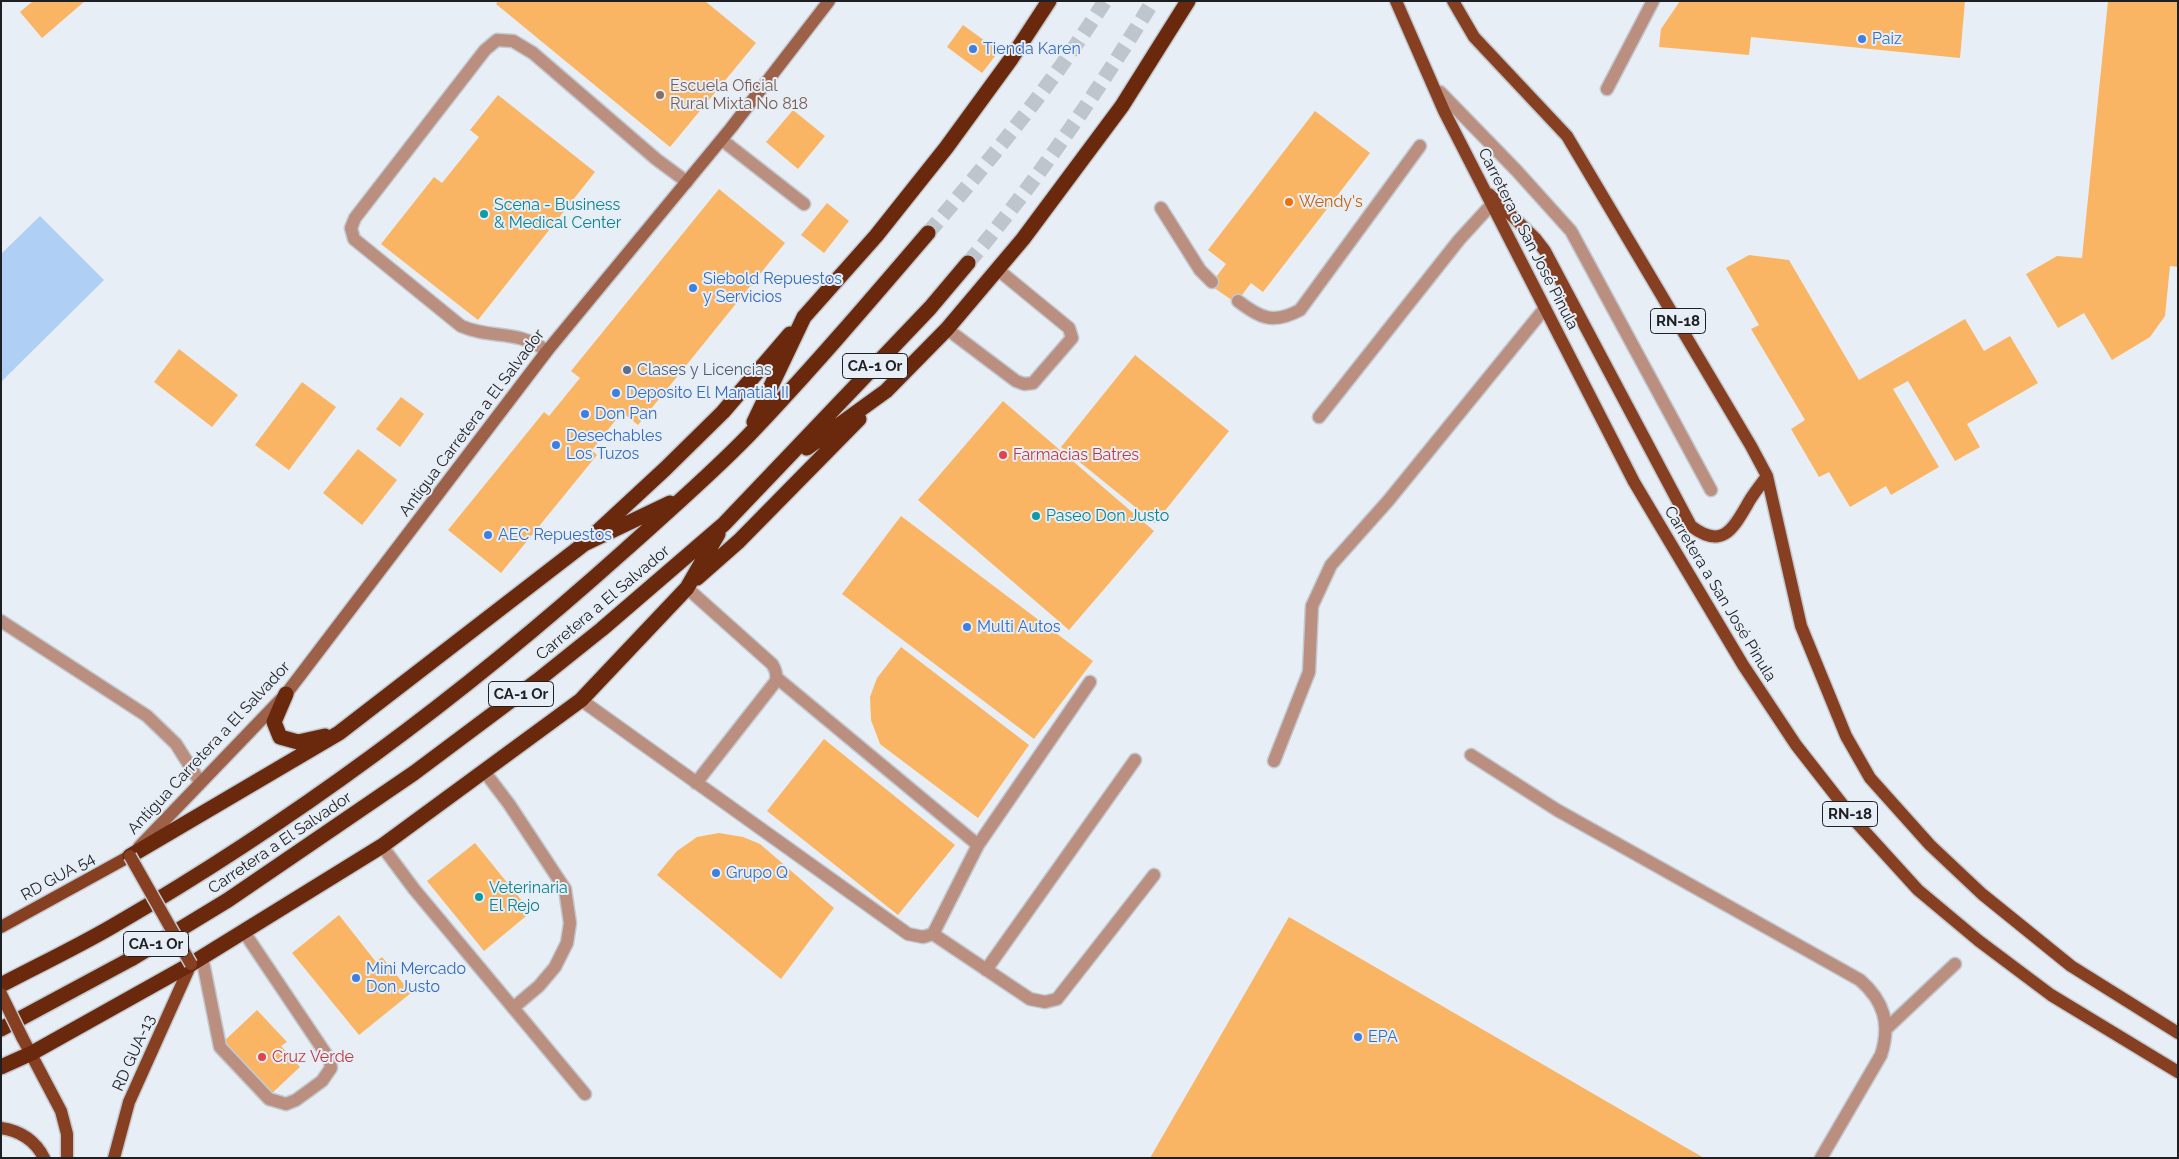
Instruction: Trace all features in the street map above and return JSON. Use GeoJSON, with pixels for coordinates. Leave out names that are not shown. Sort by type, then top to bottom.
{"type":"FeatureCollection","features":[{"type":"Feature","properties":{"kind":"highway"},"geometry":{"type":"LineString","coordinates":[[130,856],[339,733],[584,544],[666,469],[723,412],[876,236],[946,148],[1011,59],[1049,1]]}},
{"type":"Feature","properties":{"kind":"highway"},"geometry":{"type":"LineString","coordinates":[[1,1067],[32,1053],[196,961],[382,846],[581,700],[687,588],[739,541],[947,329],[1023,239],[1122,106],[1188,1]]}},
{"type":"Feature","properties":{"kind":"highway","name":"Carretera a El Salvador"},"geometry":{"type":"LineString","coordinates":[[1,985],[113,926],[283,819],[394,742],[517,644],[687,494],[747,436],[836,341],[928,233]]}},
{"type":"Feature","properties":{"kind":"highway","name":"Carretera a El Salvador"},"geometry":{"type":"LineString","coordinates":[[1,1029],[131,959],[228,900],[414,773],[482,724],[602,629],[724,524],[930,308],[968,263]]}},
{"type":"Feature","properties":{"kind":"highway"},"geometry":{"type":"LineString","coordinates":[[747,436],[804,317]]}},
{"type":"Feature","properties":{"kind":"highway"},"geometry":{"type":"LineString","coordinates":[[780,467],[886,391]]}},
{"type":"Feature","properties":{"kind":"highway"},"geometry":{"type":"LineString","coordinates":[[584,544],[687,494]]}},
{"type":"Feature","properties":{"kind":"highway"},"geometry":{"type":"LineString","coordinates":[[687,588],[724,524]]}},
{"type":"Feature","properties":{"kind":"highway"},"geometry":{"type":"LineString","coordinates":[[286,694],[274,722],[280,737],[298,742],[339,733]]}},
{"type":"Feature","properties":{"kind":"main road","name":"Carretera a San José Pinula"},"geometry":{"type":"LineString","coordinates":[[1396,1],[1412,33],[1440,104],[1634,482],[1702,598],[1796,745],[1857,824],[1918,890],[1979,941],[2051,995],[2178,1072]]}},
{"type":"Feature","properties":{"kind":"main road"},"geometry":{"type":"LineString","coordinates":[[1402,1],[1440,92],[1450,122]]}},
{"type":"Feature","properties":{"kind":"main road","name":"RN-18"},"geometry":{"type":"LineString","coordinates":[[1453,1],[1474,37],[1566,136],[1767,476],[1802,626],[1846,736],[1870,778],[1930,845],[1982,894],[2071,966],[2178,1033]]}},
{"type":"Feature","properties":{"kind":"main road"},"geometry":{"type":"LineString","coordinates":[[1483,189],[1535,238],[1545,251],[1692,526],[1702,534],[1712,537],[1726,534],[1735,527],[1767,476]]}},
{"type":"Feature","properties":{"kind":"main road"},"geometry":{"type":"LineString","coordinates":[[130,856],[196,961]]}},
{"type":"Feature","properties":{"kind":"main road","name":"RD GUA 54"},"geometry":{"type":"LineString","coordinates":[[1,927],[130,856]]}},
{"type":"Feature","properties":{"kind":"main road","name":"RD GUA-13"},"geometry":{"type":"LineString","coordinates":[[114,1158],[129,1102],[196,961]]}},
{"type":"Feature","properties":{"kind":"main road"},"geometry":{"type":"LineString","coordinates":[[1,994],[61,1112],[67,1134],[67,1158]]}},
{"type":"Feature","properties":{"kind":"main road"},"geometry":{"type":"LineString","coordinates":[[1,1128],[22,1134],[30,1139],[40,1148],[44,1158]]}},
{"type":"Feature","properties":{"kind":"street","name":"Antigua Carretera a El Salvador"},"geometry":{"type":"LineString","coordinates":[[130,856],[286,694],[547,351],[722,140],[829,1]]}},
{"type":"Feature","properties":{"kind":"street"},"geometry":{"type":"LineString","coordinates":[[1607,89],[1653,1]]}},
{"type":"Feature","properties":{"kind":"street"},"geometry":{"type":"LineString","coordinates":[[547,351],[532,340],[509,334],[475,332],[461,326],[354,239],[351,228],[355,218],[485,50],[497,40],[505,40],[513,41],[533,53],[656,159],[687,182]]}},
{"type":"Feature","properties":{"kind":"street"},"geometry":{"type":"LineString","coordinates":[[1440,92],[1516,170],[1571,231],[1711,490]]}},
{"type":"Feature","properties":{"kind":"street"},"geometry":{"type":"LineString","coordinates":[[722,140],[804,204]]}},
{"type":"Feature","properties":{"kind":"street"},"geometry":{"type":"LineString","coordinates":[[1238,301],[1256,315],[1270,318],[1287,317],[1300,310],[1420,146]]}},
{"type":"Feature","properties":{"kind":"street"},"geometry":{"type":"LineString","coordinates":[[1319,417],[1460,240],[1491,206]]}},
{"type":"Feature","properties":{"kind":"street"},"geometry":{"type":"LineString","coordinates":[[1162,208],[1200,270],[1212,282]]}},
{"type":"Feature","properties":{"kind":"street"},"geometry":{"type":"LineString","coordinates":[[947,329],[1016,381],[1024,384],[1033,383],[1072,338],[1069,328],[997,270]]}},
{"type":"Feature","properties":{"kind":"street"},"geometry":{"type":"LineString","coordinates":[[1274,761],[1309,672],[1312,606],[1331,565],[1388,501],[1545,308]]}},
{"type":"Feature","properties":{"kind":"street"},"geometry":{"type":"LineString","coordinates":[[687,588],[772,664],[776,670],[777,678],[776,682],[696,783]]}},
{"type":"Feature","properties":{"kind":"street"},"geometry":{"type":"LineString","coordinates":[[1,621],[147,716],[176,744],[200,782]]}},
{"type":"Feature","properties":{"kind":"street"},"geometry":{"type":"LineString","coordinates":[[777,678],[978,845]]}},
{"type":"Feature","properties":{"kind":"street"},"geometry":{"type":"LineString","coordinates":[[581,700],[908,934],[923,937],[933,934],[978,845],[1090,682]]}},
{"type":"Feature","properties":{"kind":"street"},"geometry":{"type":"LineString","coordinates":[[1471,754],[1557,810],[1860,980],[1880,1002],[1885,1016],[1886,1029],[1881,1055],[1821,1158]]}},
{"type":"Feature","properties":{"kind":"street"},"geometry":{"type":"LineString","coordinates":[[986,970],[1135,760]]}},
{"type":"Feature","properties":{"kind":"street"},"geometry":{"type":"LineString","coordinates":[[484,771],[510,804],[565,890],[570,923],[567,943],[555,966],[539,986],[513,1008]]}},
{"type":"Feature","properties":{"kind":"street"},"geometry":{"type":"LineString","coordinates":[[382,846],[585,1094]]}},
{"type":"Feature","properties":{"kind":"street"},"geometry":{"type":"LineString","coordinates":[[933,934],[1030,999],[1045,1002],[1057,1000],[1154,875]]}},
{"type":"Feature","properties":{"kind":"street"},"geometry":{"type":"LineString","coordinates":[[196,961],[220,1047],[269,1100],[286,1104],[296,1100],[322,1081],[331,1068],[330,1060],[244,932]]}},
{"type":"Feature","properties":{"kind":"street"},"geometry":{"type":"LineString","coordinates":[[1886,1029],[1955,964]]}},
{"type":"Feature","properties":{"kind":"shaded area"},"geometry":{"type":"Polygon","coordinates":[[[40,216],[104,280],[1,382],[1,254],[40,216]]]}},
{"type":"Feature","properties":{"kind":"building"},"geometry":{"type":"Polygon","coordinates":[[[33,1],[85,1],[42,38],[20,12],[33,1]]]}},
{"type":"Feature","properties":{"kind":"building","name":"Escuela Oficial Rural Mixta No 818"},"geometry":{"type":"Polygon","coordinates":[[[498,1],[705,1],[756,43],[670,147],[496,4],[498,1]]]}},
{"type":"Feature","properties":{"kind":"building"},"geometry":{"type":"Polygon","coordinates":[[[1680,1],[1965,1],[1960,58],[1751,37],[1749,55],[1659,47],[1661,29],[1680,1]]]}},
{"type":"Feature","properties":{"kind":"building"},"geometry":{"type":"Polygon","coordinates":[[[2108,1],[2178,1],[2178,267],[2170,266],[2165,316],[2150,337],[2112,360],[2084,313],[2058,328],[2026,274],[2057,256],[2082,258],[2108,1]]]}},
{"type":"Feature","properties":{"kind":"building","name":"Tienda Karen"},"geometry":{"type":"Polygon","coordinates":[[[963,25],[999,51],[982,73],[947,47],[963,25]]]}},
{"type":"Feature","properties":{"kind":"building","name":"Scena - Business & Medical Center"},"geometry":{"type":"Polygon","coordinates":[[[498,95],[595,172],[478,320],[381,244],[434,177],[442,183],[479,137],[470,130],[498,95]]]}},
{"type":"Feature","properties":{"kind":"building"},"geometry":{"type":"Polygon","coordinates":[[[793,110],[825,136],[798,169],[766,142],[793,110]]]}},
{"type":"Feature","properties":{"kind":"building","name":"Wendy's"},"geometry":{"type":"Polygon","coordinates":[[[1315,111],[1370,153],[1263,292],[1251,283],[1236,303],[1210,285],[1226,264],[1208,250],[1315,111]]]}},
{"type":"Feature","properties":{"kind":"building"},"geometry":{"type":"Polygon","coordinates":[[[719,189],[785,243],[638,425],[622,412],[592,450],[597,455],[501,573],[448,530],[544,412],[549,416],[580,378],[571,371],[719,189]]]}},
{"type":"Feature","properties":{"kind":"building"},"geometry":{"type":"Polygon","coordinates":[[[827,203],[849,221],[824,253],[801,235],[827,203]]]}},
{"type":"Feature","properties":{"kind":"building"},"geometry":{"type":"Polygon","coordinates":[[[1749,255],[1789,260],[1859,380],[1965,319],[1984,351],[2010,336],[2038,383],[1967,424],[1980,447],[1955,461],[1908,381],[1893,389],[1939,467],[1891,495],[1886,486],[1850,507],[1829,472],[1819,477],[1791,429],[1805,420],[1751,329],[1759,325],[1726,268],[1749,255]]]}},
{"type":"Feature","properties":{"kind":"building"},"geometry":{"type":"Polygon","coordinates":[[[179,349],[238,395],[212,427],[154,382],[179,349]]]}},
{"type":"Feature","properties":{"kind":"building"},"geometry":{"type":"Polygon","coordinates":[[[1135,355],[1229,431],[1155,523],[1061,447],[1135,355]]]}},
{"type":"Feature","properties":{"kind":"building"},"geometry":{"type":"Polygon","coordinates":[[[302,382],[336,407],[289,470],[255,445],[302,382]]]}},
{"type":"Feature","properties":{"kind":"building"},"geometry":{"type":"Polygon","coordinates":[[[401,397],[424,414],[400,447],[376,429],[401,397]]]}},
{"type":"Feature","properties":{"kind":"building","name":"Paseo Don Justo"},"geometry":{"type":"Polygon","coordinates":[[[1003,401],[1154,531],[1069,630],[918,500],[1003,401]]]}},
{"type":"Feature","properties":{"kind":"building"},"geometry":{"type":"Polygon","coordinates":[[[358,449],[397,480],[362,525],[323,493],[358,449]]]}},
{"type":"Feature","properties":{"kind":"building","name":"Multi Autos"},"geometry":{"type":"Polygon","coordinates":[[[901,516],[1093,661],[1034,739],[842,594],[901,516]]]}},
{"type":"Feature","properties":{"kind":"building"},"geometry":{"type":"Polygon","coordinates":[[[901,647],[1029,745],[978,818],[880,744],[871,720],[870,697],[877,678],[901,647]]]}},
{"type":"Feature","properties":{"kind":"building"},"geometry":{"type":"Polygon","coordinates":[[[824,739],[955,845],[898,915],[767,811],[824,739]]]}},
{"type":"Feature","properties":{"kind":"building"},"geometry":{"type":"Polygon","coordinates":[[[719,833],[743,837],[760,844],[834,908],[781,979],[657,875],[677,851],[697,837],[719,833]]]}},
{"type":"Feature","properties":{"kind":"building","name":"Veterinaria El Rejo"},"geometry":{"type":"Polygon","coordinates":[[[475,843],[531,912],[484,951],[427,881],[475,843]]]}},
{"type":"Feature","properties":{"kind":"building","name":"Mini Mercado Don Justo"},"geometry":{"type":"Polygon","coordinates":[[[339,915],[376,962],[382,957],[411,993],[359,1035],[292,953],[339,915]]]}},
{"type":"Feature","properties":{"kind":"building","name":"EPA"},"geometry":{"type":"Polygon","coordinates":[[[1289,917],[1704,1158],[1150,1158],[1289,917]]]}},
{"type":"Feature","properties":{"kind":"building","name":"Cruz Verde"},"geometry":{"type":"Polygon","coordinates":[[[257,1010],[287,1042],[281,1046],[300,1067],[269,1096],[221,1044],[257,1010]]]}},
{"type":"Feature","properties":{"kind":"tunnel"},"geometry":{"type":"LineString","coordinates":[[928,233],[1021,120],[1105,1]]}},
{"type":"Feature","properties":{"kind":"tunnel"},"geometry":{"type":"LineString","coordinates":[[968,263],[1065,136],[1153,1]]}},
{"type":"Feature","properties":{"kind":"place","name":"Paiz"},"geometry":{"type":"Point","coordinates":[1862,39]}},
{"type":"Feature","properties":{"kind":"place","name":"Tienda Karen"},"geometry":{"type":"Point","coordinates":[973,49]}},
{"type":"Feature","properties":{"kind":"place","name":"Escuela Oficial Rural Mixta No 818"},"geometry":{"type":"Point","coordinates":[660,95]}},
{"type":"Feature","properties":{"kind":"place","name":"Wendy's"},"geometry":{"type":"Point","coordinates":[1289,202]}},
{"type":"Feature","properties":{"kind":"place","name":"Scena - Business & Medical Center"},"geometry":{"type":"Point","coordinates":[484,214]}},
{"type":"Feature","properties":{"kind":"place","name":"Siebold Repuestos y Servicios"},"geometry":{"type":"Point","coordinates":[693,288]}},
{"type":"Feature","properties":{"kind":"place","name":"Clases y Licencias"},"geometry":{"type":"Point","coordinates":[627,370]}},
{"type":"Feature","properties":{"kind":"place","name":"Deposito El Manatial II"},"geometry":{"type":"Point","coordinates":[616,393]}},
{"type":"Feature","properties":{"kind":"place","name":"Don Pan"},"geometry":{"type":"Point","coordinates":[585,414]}},
{"type":"Feature","properties":{"kind":"place","name":"Desechables Los Tuzos"},"geometry":{"type":"Point","coordinates":[556,445]}},
{"type":"Feature","properties":{"kind":"place","name":"Farmacias Batres"},"geometry":{"type":"Point","coordinates":[1003,455]}},
{"type":"Feature","properties":{"kind":"place","name":"Paseo Don Justo"},"geometry":{"type":"Point","coordinates":[1036,516]}},
{"type":"Feature","properties":{"kind":"place","name":"AEC Repuestos"},"geometry":{"type":"Point","coordinates":[488,535]}},
{"type":"Feature","properties":{"kind":"place","name":"Multi Autos"},"geometry":{"type":"Point","coordinates":[967,627]}},
{"type":"Feature","properties":{"kind":"place","name":"Grupo Q"},"geometry":{"type":"Point","coordinates":[716,873]}},
{"type":"Feature","properties":{"kind":"place","name":"Veterinaria El Rejo"},"geometry":{"type":"Point","coordinates":[479,897]}},
{"type":"Feature","properties":{"kind":"place","name":"Mini Mercado Don Justo"},"geometry":{"type":"Point","coordinates":[356,978]}},
{"type":"Feature","properties":{"kind":"place","name":"EPA"},"geometry":{"type":"Point","coordinates":[1358,1037]}},
{"type":"Feature","properties":{"kind":"place","name":"Cruz Verde"},"geometry":{"type":"Point","coordinates":[262,1057]}}]}
